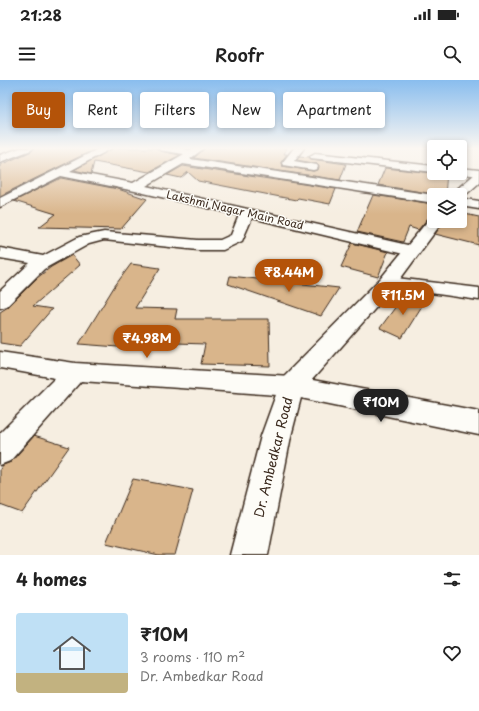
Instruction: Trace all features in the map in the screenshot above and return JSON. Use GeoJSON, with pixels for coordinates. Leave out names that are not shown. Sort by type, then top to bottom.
{"type":"FeatureCollection","features":[{"type":"Feature","properties":{"kind":"street"},"geometry":{"type":"LineString","coordinates":[[0,203],[62,170]]}},
{"type":"Feature","properties":{"kind":"street"},"geometry":{"type":"LineString","coordinates":[[135,187],[165,170]]}},
{"type":"Feature","properties":{"kind":"street"},"geometry":{"type":"LineString","coordinates":[[281,170],[333,175]]}},
{"type":"Feature","properties":{"kind":"street"},"geometry":{"type":"LineString","coordinates":[[314,170],[427,197]]}},
{"type":"Feature","properties":{"kind":"street","name":"Lakshmi Nagar Main Road"},"geometry":{"type":"LineString","coordinates":[[58,172],[135,187],[412,251]]}},
{"type":"Feature","properties":{"kind":"street"},"geometry":{"type":"LineString","coordinates":[[467,172],[479,173]]}},
{"type":"Feature","properties":{"kind":"street"},"geometry":{"type":"LineString","coordinates":[[466,188],[479,177]]}},
{"type":"Feature","properties":{"kind":"street"},"geometry":{"type":"LineString","coordinates":[[467,203],[479,205]]}},
{"type":"Feature","properties":{"kind":"street"},"geometry":{"type":"LineString","coordinates":[[0,302],[38,265],[84,240],[104,236],[198,246],[223,245],[237,238],[247,213]]}},
{"type":"Feature","properties":{"kind":"street","name":"Dr. Ambedkar Road"},"geometry":{"type":"LineString","coordinates":[[249,555],[276,436],[291,386],[388,282],[430,228]]}},
{"type":"Feature","properties":{"kind":"street"},"geometry":{"type":"LineString","coordinates":[[0,253],[46,261]]}},
{"type":"Feature","properties":{"kind":"street"},"geometry":{"type":"LineString","coordinates":[[388,282],[479,294]]}},
{"type":"Feature","properties":{"kind":"street"},"geometry":{"type":"LineString","coordinates":[[0,360],[75,372],[291,386],[479,423]]}},
{"type":"Feature","properties":{"kind":"street"},"geometry":{"type":"LineString","coordinates":[[0,452],[75,372]]}},
{"type":"Feature","properties":{"kind":"building"},"geometry":{"type":"Polygon","coordinates":[[[0,170],[52,170],[0,196],[0,170]]]}},
{"type":"Feature","properties":{"kind":"building"},"geometry":{"type":"Polygon","coordinates":[[[75,170],[92,170],[91,174],[75,170]]]}},
{"type":"Feature","properties":{"kind":"building"},"geometry":{"type":"Polygon","coordinates":[[[139,170],[152,170],[149,172],[139,170]]]}},
{"type":"Feature","properties":{"kind":"building"},"geometry":{"type":"Polygon","coordinates":[[[176,170],[211,170],[336,189],[330,204],[298,198],[296,200],[198,181],[188,172],[181,178],[167,175],[176,170]]]}},
{"type":"Feature","properties":{"kind":"building"},"geometry":{"type":"Polygon","coordinates":[[[275,170],[344,170],[340,180],[275,170]]]}},
{"type":"Feature","properties":{"kind":"building"},"geometry":{"type":"Polygon","coordinates":[[[384,170],[427,172],[427,180],[446,180],[446,188],[427,188],[427,193],[378,185],[384,170]]]}},
{"type":"Feature","properties":{"kind":"building"},"geometry":{"type":"Polygon","coordinates":[[[61,178],[118,189],[147,199],[121,229],[39,227],[56,214],[14,201],[61,178]]]}},
{"type":"Feature","properties":{"kind":"building"},"geometry":{"type":"Polygon","coordinates":[[[373,195],[427,203],[427,219],[418,230],[409,227],[403,242],[357,232],[373,195]]]}},
{"type":"Feature","properties":{"kind":"building"},"geometry":{"type":"Polygon","coordinates":[[[467,214],[479,217],[479,245],[435,234],[439,228],[467,228],[467,214]]]}},
{"type":"Feature","properties":{"kind":"building"},"geometry":{"type":"Polygon","coordinates":[[[352,243],[388,252],[378,277],[341,267],[352,243]]]}},
{"type":"Feature","properties":{"kind":"building"},"geometry":{"type":"Polygon","coordinates":[[[72,255],[80,265],[33,306],[52,309],[20,346],[0,343],[0,312],[8,307],[37,278],[51,267],[72,255]]]}},
{"type":"Feature","properties":{"kind":"building"},"geometry":{"type":"Polygon","coordinates":[[[131,264],[160,268],[135,308],[177,309],[175,319],[269,319],[270,366],[201,364],[205,344],[121,341],[118,347],[79,344],[114,287],[131,264]]]}},
{"type":"Feature","properties":{"kind":"building"},"geometry":{"type":"Polygon","coordinates":[[[230,276],[339,288],[321,316],[228,284],[230,276]]]}},
{"type":"Feature","properties":{"kind":"building"},"geometry":{"type":"Polygon","coordinates":[[[405,294],[425,301],[402,338],[380,328],[405,294]]]}},
{"type":"Feature","properties":{"kind":"building"},"geometry":{"type":"Polygon","coordinates":[[[34,436],[69,447],[22,513],[0,505],[0,469],[3,465],[11,462],[34,436]]]}},
{"type":"Feature","properties":{"kind":"building"},"geometry":{"type":"Polygon","coordinates":[[[133,479],[193,490],[175,555],[159,555],[106,543],[133,479]]]}}]}
